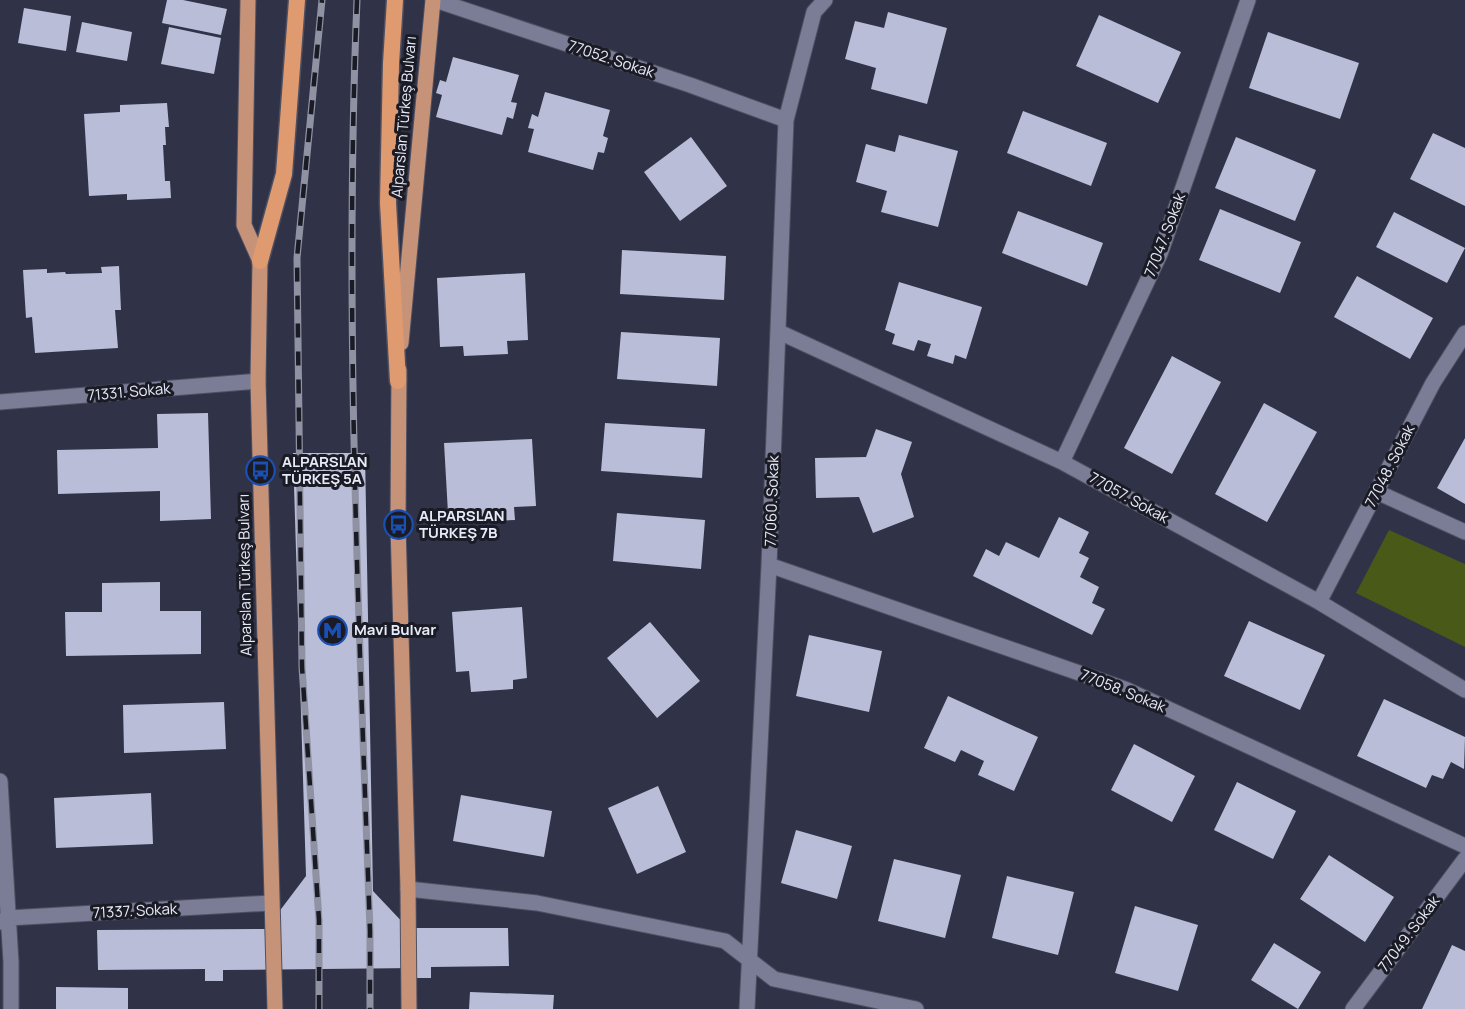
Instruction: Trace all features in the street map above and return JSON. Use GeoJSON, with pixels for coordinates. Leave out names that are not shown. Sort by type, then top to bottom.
{"type":"FeatureCollection","features":[{"type":"Feature","properties":{"kind":"highway","name":"Alparslan Türkeş Bulvarı"},"geometry":{"type":"LineString","coordinates":[[260,261],[284,174],[297,0]]}},
{"type":"Feature","properties":{"kind":"highway","name":"Alparslan Türkeş Bulvarı"},"geometry":{"type":"LineString","coordinates":[[395,0],[390,64],[388,203],[398,381]]}},
{"type":"Feature","properties":{"kind":"main road"},"geometry":{"type":"LineString","coordinates":[[248,0],[244,225],[260,261]]}},
{"type":"Feature","properties":{"kind":"main road","name":"Alparslan Türkeş Bulvarı"},"geometry":{"type":"LineString","coordinates":[[409,1009],[398,525],[398,381],[434,0]]}},
{"type":"Feature","properties":{"kind":"main road","name":"Alparslan Türkeş Bulvarı"},"geometry":{"type":"LineString","coordinates":[[260,261],[258,381],[275,1009]]}},
{"type":"Feature","properties":{"kind":"street","name":"77052. Sokak"},"geometry":{"type":"LineString","coordinates":[[434,0],[786,120]]}},
{"type":"Feature","properties":{"kind":"street","name":"77060. Sokak"},"geometry":{"type":"LineString","coordinates":[[747,1009],[769,565],[786,120],[814,12],[825,0]]}},
{"type":"Feature","properties":{"kind":"street","name":"77047. Sokak"},"geometry":{"type":"LineString","coordinates":[[1062,462],[1160,254],[1248,0]]}},
{"type":"Feature","properties":{"kind":"street","name":"77057. Sokak"},"geometry":{"type":"LineString","coordinates":[[779,332],[1062,462],[1319,602],[1465,690]]}},
{"type":"Feature","properties":{"kind":"street","name":"77048. Sokak"},"geometry":{"type":"LineString","coordinates":[[1319,602],[1433,383],[1465,333]]}},
{"type":"Feature","properties":{"kind":"street","name":"71331. Sokak"},"geometry":{"type":"LineString","coordinates":[[0,402],[258,381]]}},
{"type":"Feature","properties":{"kind":"street"},"geometry":{"type":"LineString","coordinates":[[1377,492],[1465,532]]}},
{"type":"Feature","properties":{"kind":"street","name":"77058. Sokak"},"geometry":{"type":"LineString","coordinates":[[769,565],[1125,689],[1465,846]]}},
{"type":"Feature","properties":{"kind":"street"},"geometry":{"type":"LineString","coordinates":[[0,781],[4,920],[11,1009]]}},
{"type":"Feature","properties":{"kind":"street","name":"77049. Sokak"},"geometry":{"type":"LineString","coordinates":[[1353,1009],[1465,859]]}},
{"type":"Feature","properties":{"kind":"street"},"geometry":{"type":"LineString","coordinates":[[408,889],[537,903],[726,941],[774,979],[916,1009]]}},
{"type":"Feature","properties":{"kind":"street","name":"71337. Sokak"},"geometry":{"type":"LineString","coordinates":[[4,920],[272,903]]}},
{"type":"Feature","properties":{"kind":"green space"},"geometry":{"type":"Polygon","coordinates":[[[1389,530],[1465,564],[1465,647],[1356,593],[1389,530]]]}},
{"type":"Feature","properties":{"kind":"building"},"geometry":{"type":"Polygon","coordinates":[[[167,0],[183,0],[227,9],[221,35],[162,23],[167,0]]]}},
{"type":"Feature","properties":{"kind":"building"},"geometry":{"type":"Polygon","coordinates":[[[24,8],[71,16],[66,51],[18,43],[24,8]]]}},
{"type":"Feature","properties":{"kind":"building"},"geometry":{"type":"Polygon","coordinates":[[[888,12],[947,28],[927,104],[871,89],[876,68],[845,59],[855,21],[884,28],[888,12]]]}},
{"type":"Feature","properties":{"kind":"building"},"geometry":{"type":"Polygon","coordinates":[[[1099,15],[1181,52],[1158,103],[1076,66],[1099,15]]]}},
{"type":"Feature","properties":{"kind":"building"},"geometry":{"type":"Polygon","coordinates":[[[82,22],[132,32],[127,61],[76,52],[82,22]]]}},
{"type":"Feature","properties":{"kind":"building"},"geometry":{"type":"Polygon","coordinates":[[[169,27],[221,38],[214,74],[161,64],[169,27]]]}},
{"type":"Feature","properties":{"kind":"building"},"geometry":{"type":"Polygon","coordinates":[[[1268,32],[1359,63],[1340,119],[1249,88],[1268,32]]]}},
{"type":"Feature","properties":{"kind":"building"},"geometry":{"type":"Polygon","coordinates":[[[453,57],[519,75],[511,102],[517,103],[513,119],[507,117],[502,135],[436,117],[442,95],[436,93],[440,80],[446,82],[453,57]]]}},
{"type":"Feature","properties":{"kind":"building"},"geometry":{"type":"Polygon","coordinates":[[[545,92],[610,110],[603,136],[608,138],[604,153],[598,152],[593,170],[528,152],[534,129],[528,128],[532,114],[538,117],[545,92]]]}},
{"type":"Feature","properties":{"kind":"building"},"geometry":{"type":"Polygon","coordinates":[[[167,103],[169,127],[165,127],[166,145],[163,145],[165,181],[170,181],[171,198],[127,200],[127,194],[89,196],[84,114],[120,112],[120,105],[167,103]]]}},
{"type":"Feature","properties":{"kind":"building"},"geometry":{"type":"Polygon","coordinates":[[[1023,111],[1107,143],[1091,186],[1007,153],[1023,111]]]}},
{"type":"Feature","properties":{"kind":"building"},"geometry":{"type":"Polygon","coordinates":[[[1433,133],[1465,148],[1465,206],[1410,179],[1433,133]]]}},
{"type":"Feature","properties":{"kind":"building"},"geometry":{"type":"Polygon","coordinates":[[[899,135],[958,151],[938,227],[881,212],[887,191],[856,182],[866,144],[895,152],[899,135]]]}},
{"type":"Feature","properties":{"kind":"building"},"geometry":{"type":"Polygon","coordinates":[[[691,137],[727,186],[680,221],[644,172],[691,137]]]}},
{"type":"Feature","properties":{"kind":"building"},"geometry":{"type":"Polygon","coordinates":[[[1236,137],[1316,170],[1295,221],[1215,188],[1236,137]]]}},
{"type":"Feature","properties":{"kind":"building"},"geometry":{"type":"Polygon","coordinates":[[[1220,209],[1301,242],[1280,293],[1199,260],[1220,209]]]}},
{"type":"Feature","properties":{"kind":"building"},"geometry":{"type":"Polygon","coordinates":[[[1018,211],[1103,243],[1087,286],[1002,253],[1018,211]]]}},
{"type":"Feature","properties":{"kind":"building"},"geometry":{"type":"Polygon","coordinates":[[[1394,212],[1465,248],[1447,283],[1376,247],[1394,212]]]}},
{"type":"Feature","properties":{"kind":"building"},"geometry":{"type":"Polygon","coordinates":[[[622,250],[726,256],[724,300],[620,294],[622,250]]]}},
{"type":"Feature","properties":{"kind":"building"},"geometry":{"type":"Polygon","coordinates":[[[119,266],[121,310],[115,310],[118,348],[35,353],[32,317],[26,318],[23,270],[47,269],[47,273],[65,272],[66,274],[102,273],[101,267],[119,266]]]}},
{"type":"Feature","properties":{"kind":"building"},"geometry":{"type":"Polygon","coordinates":[[[525,273],[528,340],[507,341],[508,354],[464,356],[463,346],[440,347],[437,278],[525,273]]]}},
{"type":"Feature","properties":{"kind":"building"},"geometry":{"type":"Polygon","coordinates":[[[1357,276],[1433,318],[1410,359],[1334,317],[1357,276]]]}},
{"type":"Feature","properties":{"kind":"building"},"geometry":{"type":"Polygon","coordinates":[[[899,282],[982,307],[966,359],[955,355],[953,364],[927,356],[931,344],[918,340],[914,351],[892,344],[895,334],[885,330],[899,282]]]}},
{"type":"Feature","properties":{"kind":"building"},"geometry":{"type":"Polygon","coordinates":[[[621,332],[720,338],[717,386],[617,379],[621,332]]]}},
{"type":"Feature","properties":{"kind":"building"},"geometry":{"type":"Polygon","coordinates":[[[1172,356],[1221,382],[1172,474],[1124,448],[1172,356]]]}},
{"type":"Feature","properties":{"kind":"building"},"geometry":{"type":"Polygon","coordinates":[[[1264,403],[1317,432],[1267,522],[1215,494],[1264,403]]]}},
{"type":"Feature","properties":{"kind":"building"},"geometry":{"type":"Polygon","coordinates":[[[208,413],[211,519],[160,521],[160,491],[58,494],[57,450],[158,448],[157,414],[208,413]]]}},
{"type":"Feature","properties":{"kind":"building"},"geometry":{"type":"Polygon","coordinates":[[[605,423],[705,429],[702,478],[601,471],[605,423]]]}},
{"type":"Feature","properties":{"kind":"building"},"geometry":{"type":"Polygon","coordinates":[[[876,429],[912,442],[901,474],[914,517],[873,533],[859,497],[816,498],[815,458],[866,457],[876,429]]]}},
{"type":"Feature","properties":{"kind":"building"},"geometry":{"type":"Polygon","coordinates":[[[1465,438],[1465,504],[1437,488],[1465,438]]]}},
{"type":"Feature","properties":{"kind":"building"},"geometry":{"type":"Polygon","coordinates":[[[532,439],[536,506],[514,507],[515,520],[471,522],[471,512],[448,513],[444,443],[532,439]]]}},
{"type":"Feature","properties":{"kind":"building"},"geometry":{"type":"Polygon","coordinates":[[[293,453],[365,453],[373,891],[408,928],[508,928],[509,966],[431,967],[431,978],[416,978],[416,968],[223,970],[223,981],[205,981],[205,969],[98,970],[97,930],[266,929],[306,876],[293,453]]]}},
{"type":"Feature","properties":{"kind":"building"},"geometry":{"type":"Polygon","coordinates":[[[617,513],[705,520],[701,569],[613,561],[617,513]]]}},
{"type":"Feature","properties":{"kind":"building"},"geometry":{"type":"Polygon","coordinates":[[[1059,517],[1089,532],[1079,553],[1089,558],[1080,577],[1099,587],[1092,603],[1105,609],[1092,635],[973,576],[986,549],[999,556],[1006,542],[1039,558],[1059,517]]]}},
{"type":"Feature","properties":{"kind":"building"},"geometry":{"type":"Polygon","coordinates":[[[160,582],[160,611],[201,611],[201,654],[66,656],[65,612],[102,612],[102,583],[160,582]]]}},
{"type":"Feature","properties":{"kind":"building"},"geometry":{"type":"Polygon","coordinates":[[[522,607],[527,678],[513,680],[513,689],[471,692],[469,671],[456,672],[452,612],[522,607]]]}},
{"type":"Feature","properties":{"kind":"building"},"geometry":{"type":"Polygon","coordinates":[[[1249,621],[1325,655],[1300,710],[1224,676],[1249,621]]]}},
{"type":"Feature","properties":{"kind":"building"},"geometry":{"type":"Polygon","coordinates":[[[650,622],[700,681],[657,718],[607,658],[650,622]]]}},
{"type":"Feature","properties":{"kind":"building"},"geometry":{"type":"Polygon","coordinates":[[[809,635],[882,651],[869,712],[796,696],[809,635]]]}},
{"type":"Feature","properties":{"kind":"building"},"geometry":{"type":"Polygon","coordinates":[[[948,696],[1038,737],[1014,791],[978,775],[984,761],[961,750],[955,762],[924,748],[948,696]]]}},
{"type":"Feature","properties":{"kind":"building"},"geometry":{"type":"Polygon","coordinates":[[[1384,699],[1465,737],[1464,769],[1451,762],[1443,779],[1432,775],[1426,788],[1357,756],[1384,699]]]}},
{"type":"Feature","properties":{"kind":"building"},"geometry":{"type":"Polygon","coordinates":[[[224,702],[226,749],[124,753],[123,705],[224,702]]]}},
{"type":"Feature","properties":{"kind":"building"},"geometry":{"type":"Polygon","coordinates":[[[1134,744],[1195,776],[1172,822],[1111,790],[1134,744]]]}},
{"type":"Feature","properties":{"kind":"building"},"geometry":{"type":"Polygon","coordinates":[[[1237,782],[1296,811],[1273,859],[1214,830],[1237,782]]]}},
{"type":"Feature","properties":{"kind":"building"},"geometry":{"type":"Polygon","coordinates":[[[658,786],[686,852],[637,874],[608,808],[658,786]]]}},
{"type":"Feature","properties":{"kind":"building"},"geometry":{"type":"Polygon","coordinates":[[[151,793],[153,844],[56,848],[54,798],[151,793]]]}},
{"type":"Feature","properties":{"kind":"building"},"geometry":{"type":"Polygon","coordinates":[[[461,795],[552,811],[544,857],[453,841],[461,795]]]}},
{"type":"Feature","properties":{"kind":"building"},"geometry":{"type":"Polygon","coordinates":[[[796,830],[852,846],[837,899],[781,883],[796,830]]]}},
{"type":"Feature","properties":{"kind":"building"},"geometry":{"type":"Polygon","coordinates":[[[1329,855],[1394,897],[1365,942],[1300,899],[1329,855]]]}},
{"type":"Feature","properties":{"kind":"building"},"geometry":{"type":"Polygon","coordinates":[[[894,859],[961,875],[945,938],[878,921],[894,859]]]}},
{"type":"Feature","properties":{"kind":"building"},"geometry":{"type":"Polygon","coordinates":[[[1007,876],[1074,892],[1058,955],[992,938],[1007,876]]]}},
{"type":"Feature","properties":{"kind":"building"},"geometry":{"type":"Polygon","coordinates":[[[1135,906],[1198,925],[1178,991],[1115,973],[1135,906]]]}},
{"type":"Feature","properties":{"kind":"building"},"geometry":{"type":"Polygon","coordinates":[[[1274,943],[1321,972],[1298,1009],[1251,980],[1274,943]]]}},
{"type":"Feature","properties":{"kind":"building"},"geometry":{"type":"Polygon","coordinates":[[[1452,945],[1465,951],[1465,1009],[1422,1009],[1452,945]]]}},
{"type":"Feature","properties":{"kind":"building"},"geometry":{"type":"Polygon","coordinates":[[[56,987],[128,988],[128,1009],[56,1009],[56,987]]]}},
{"type":"Feature","properties":{"kind":"building"},"geometry":{"type":"Polygon","coordinates":[[[470,992],[554,995],[553,1009],[469,1009],[470,992]]]}},
{"type":"Feature","properties":{"kind":"railway"},"geometry":{"type":"LineString","coordinates":[[319,1009],[319,920],[302,667],[297,258],[322,0]]}},
{"type":"Feature","properties":{"kind":"railway"},"geometry":{"type":"LineString","coordinates":[[357,0],[353,117],[352,350],[370,931],[370,1009]]}},
{"type":"Feature","properties":{"kind":"place","name":"ALPARSLAN TÜRKEŞ 5A"},"geometry":{"type":"Point","coordinates":[261,471]}},
{"type":"Feature","properties":{"kind":"place","name":"ALPARSLAN TÜRKEŞ 7B"},"geometry":{"type":"Point","coordinates":[398,525]}},
{"type":"Feature","properties":{"kind":"place","name":"Mavi Bulvar"},"geometry":{"type":"Point","coordinates":[333,630]}}]}
